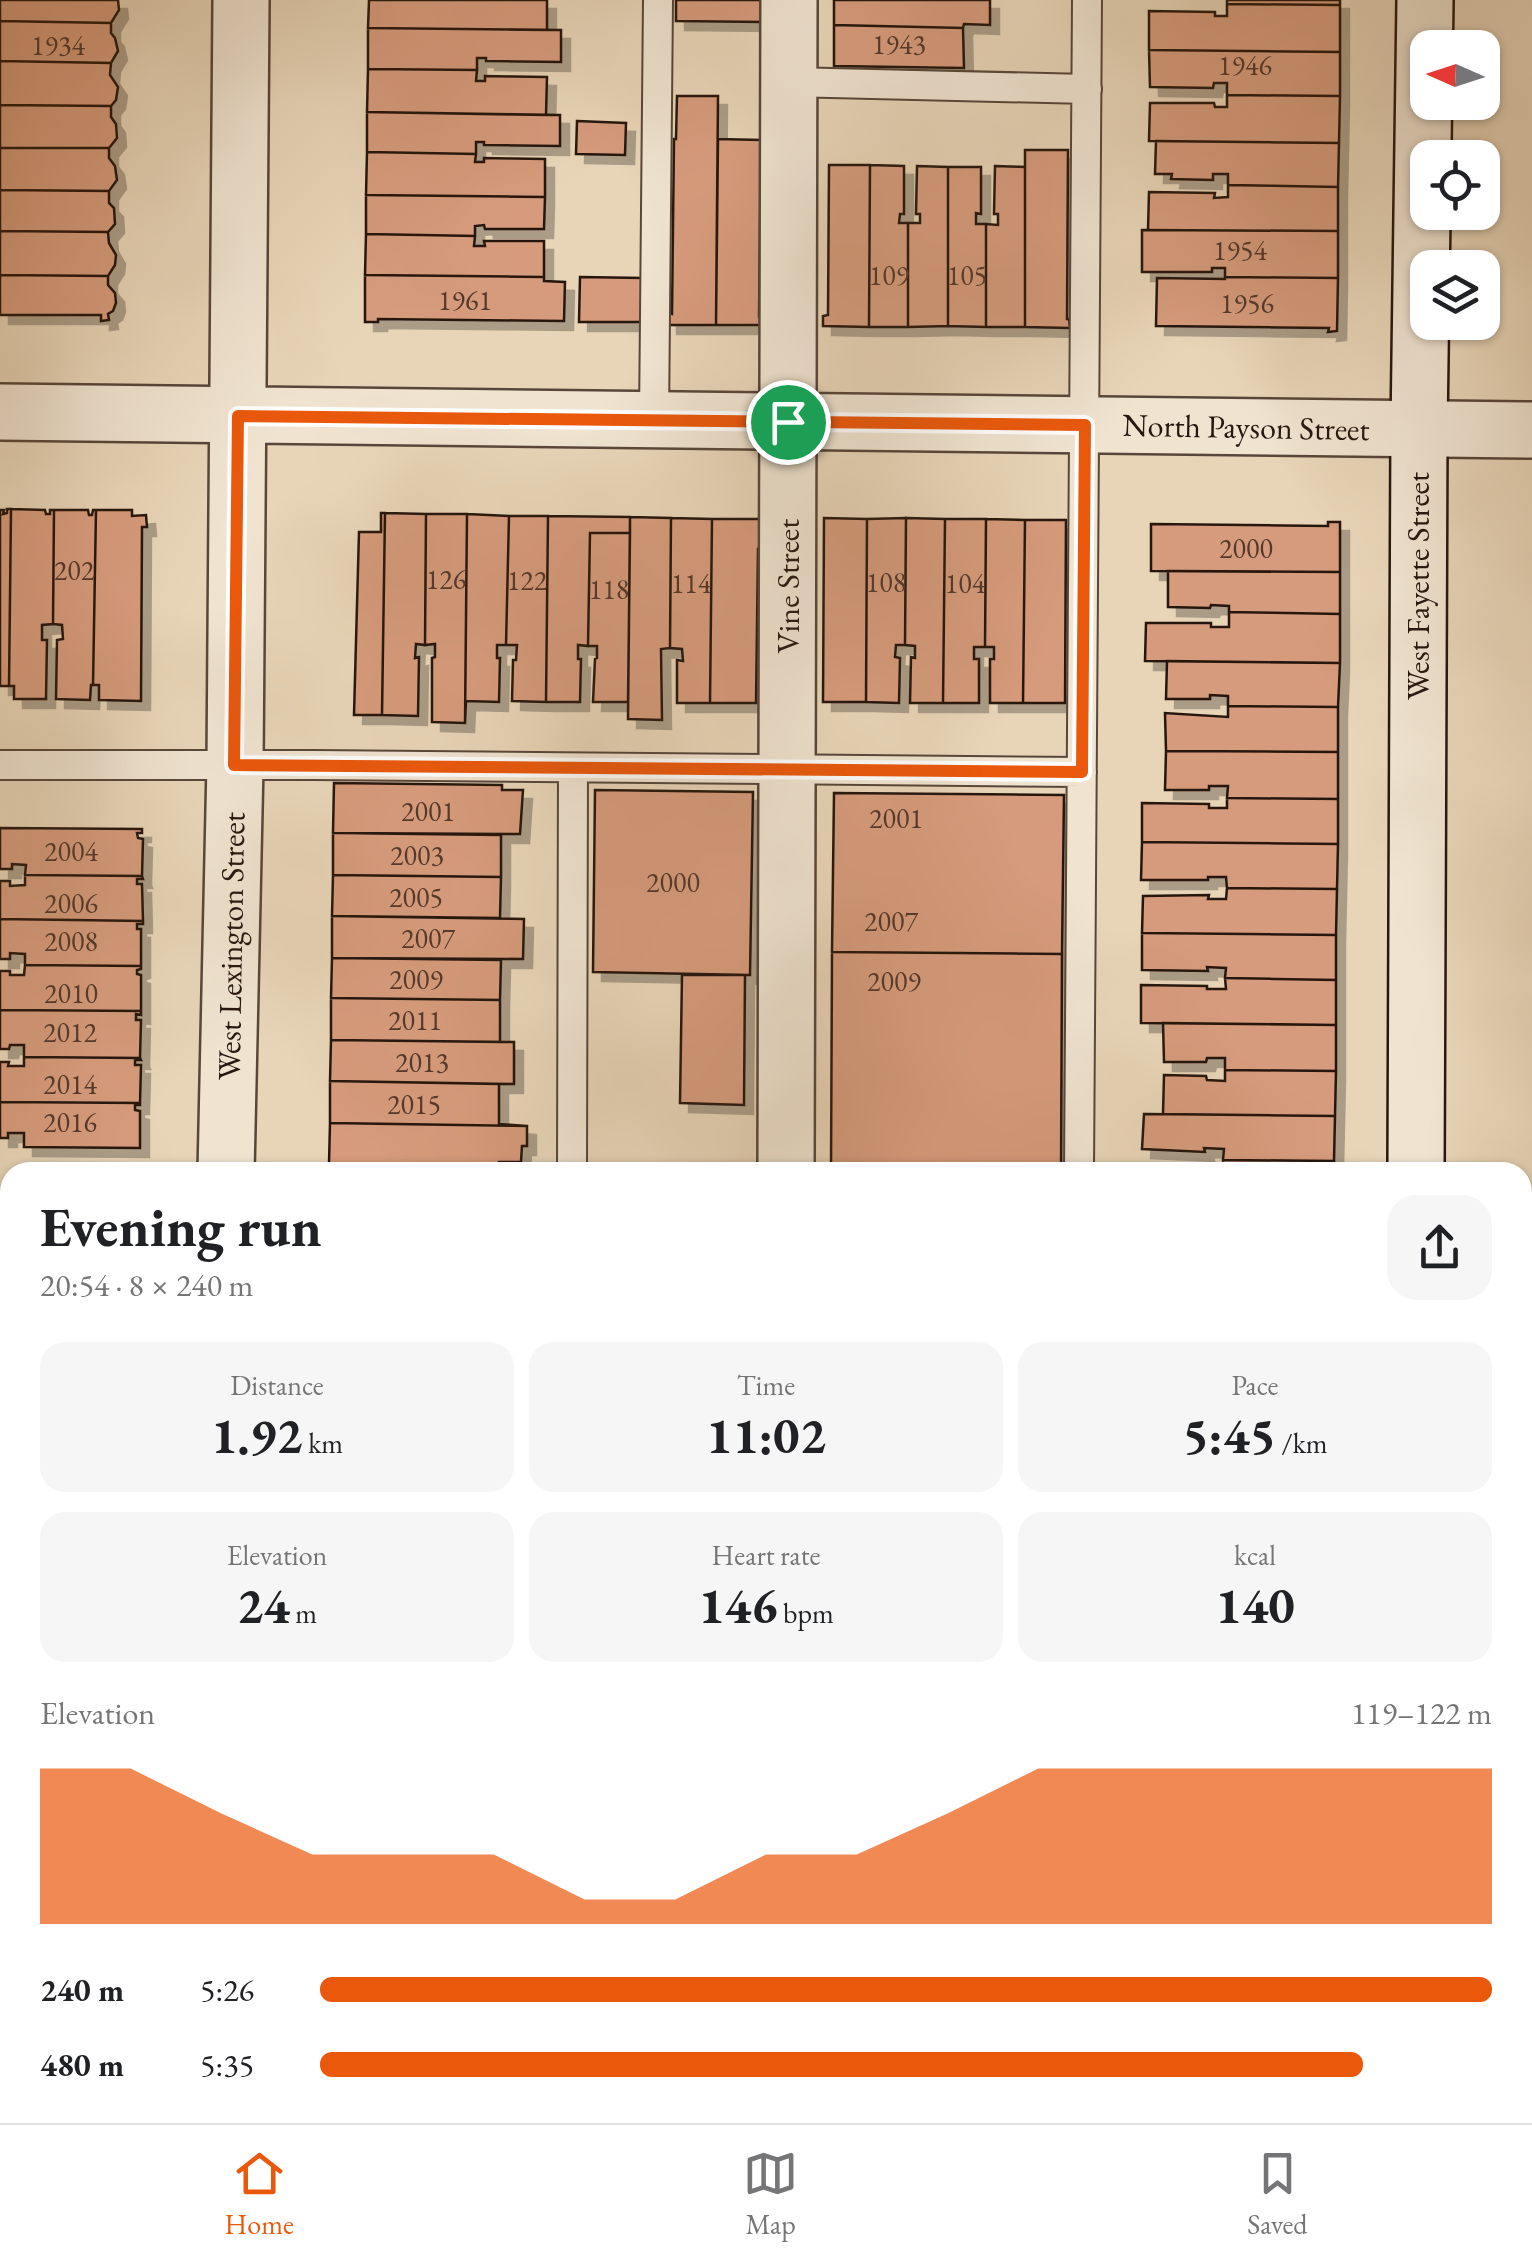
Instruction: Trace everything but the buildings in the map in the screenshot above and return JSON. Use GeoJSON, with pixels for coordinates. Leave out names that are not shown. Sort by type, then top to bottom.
{"type":"FeatureCollection","features":[{"type":"Feature","properties":{"kind":"street","name":"West Lexington Street"},"geometry":{"type":"LineString","coordinates":[[226,1162],[241,0]]}},
{"type":"Feature","properties":{"kind":"street","name":"Vine Street"},"geometry":{"type":"LineString","coordinates":[[786,1162],[789,0]]}},
{"type":"Feature","properties":{"kind":"street","name":"West Fayette Street"},"geometry":{"type":"LineString","coordinates":[[1416,1162],[1419,429],[1426,0]]}},
{"type":"Feature","properties":{"kind":"street","name":"North Payson Street"},"geometry":{"type":"LineString","coordinates":[[0,412],[1532,430]]}},
{"type":"Feature","properties":{"kind":"lane"},"geometry":{"type":"LineString","coordinates":[[654,420],[658,0]]}},
{"type":"Feature","properties":{"kind":"lane"},"geometry":{"type":"LineString","coordinates":[[1080,1162],[1087,0]]}},
{"type":"Feature","properties":{"kind":"lane"},"geometry":{"type":"LineString","coordinates":[[789,82],[1087,89]]}},
{"type":"Feature","properties":{"kind":"lane"},"geometry":{"type":"LineString","coordinates":[[0,764],[1082,772]]}},
{"type":"Feature","properties":{"kind":"lane"},"geometry":{"type":"LineString","coordinates":[[572,1162],[574,768]]}},
{"type":"Feature","properties":{"kind":"route"},"geometry":{"type":"LineString","coordinates":[[238,416],[788,422],[1085,425],[1082,772],[234,765],[238,416]]}}]}
